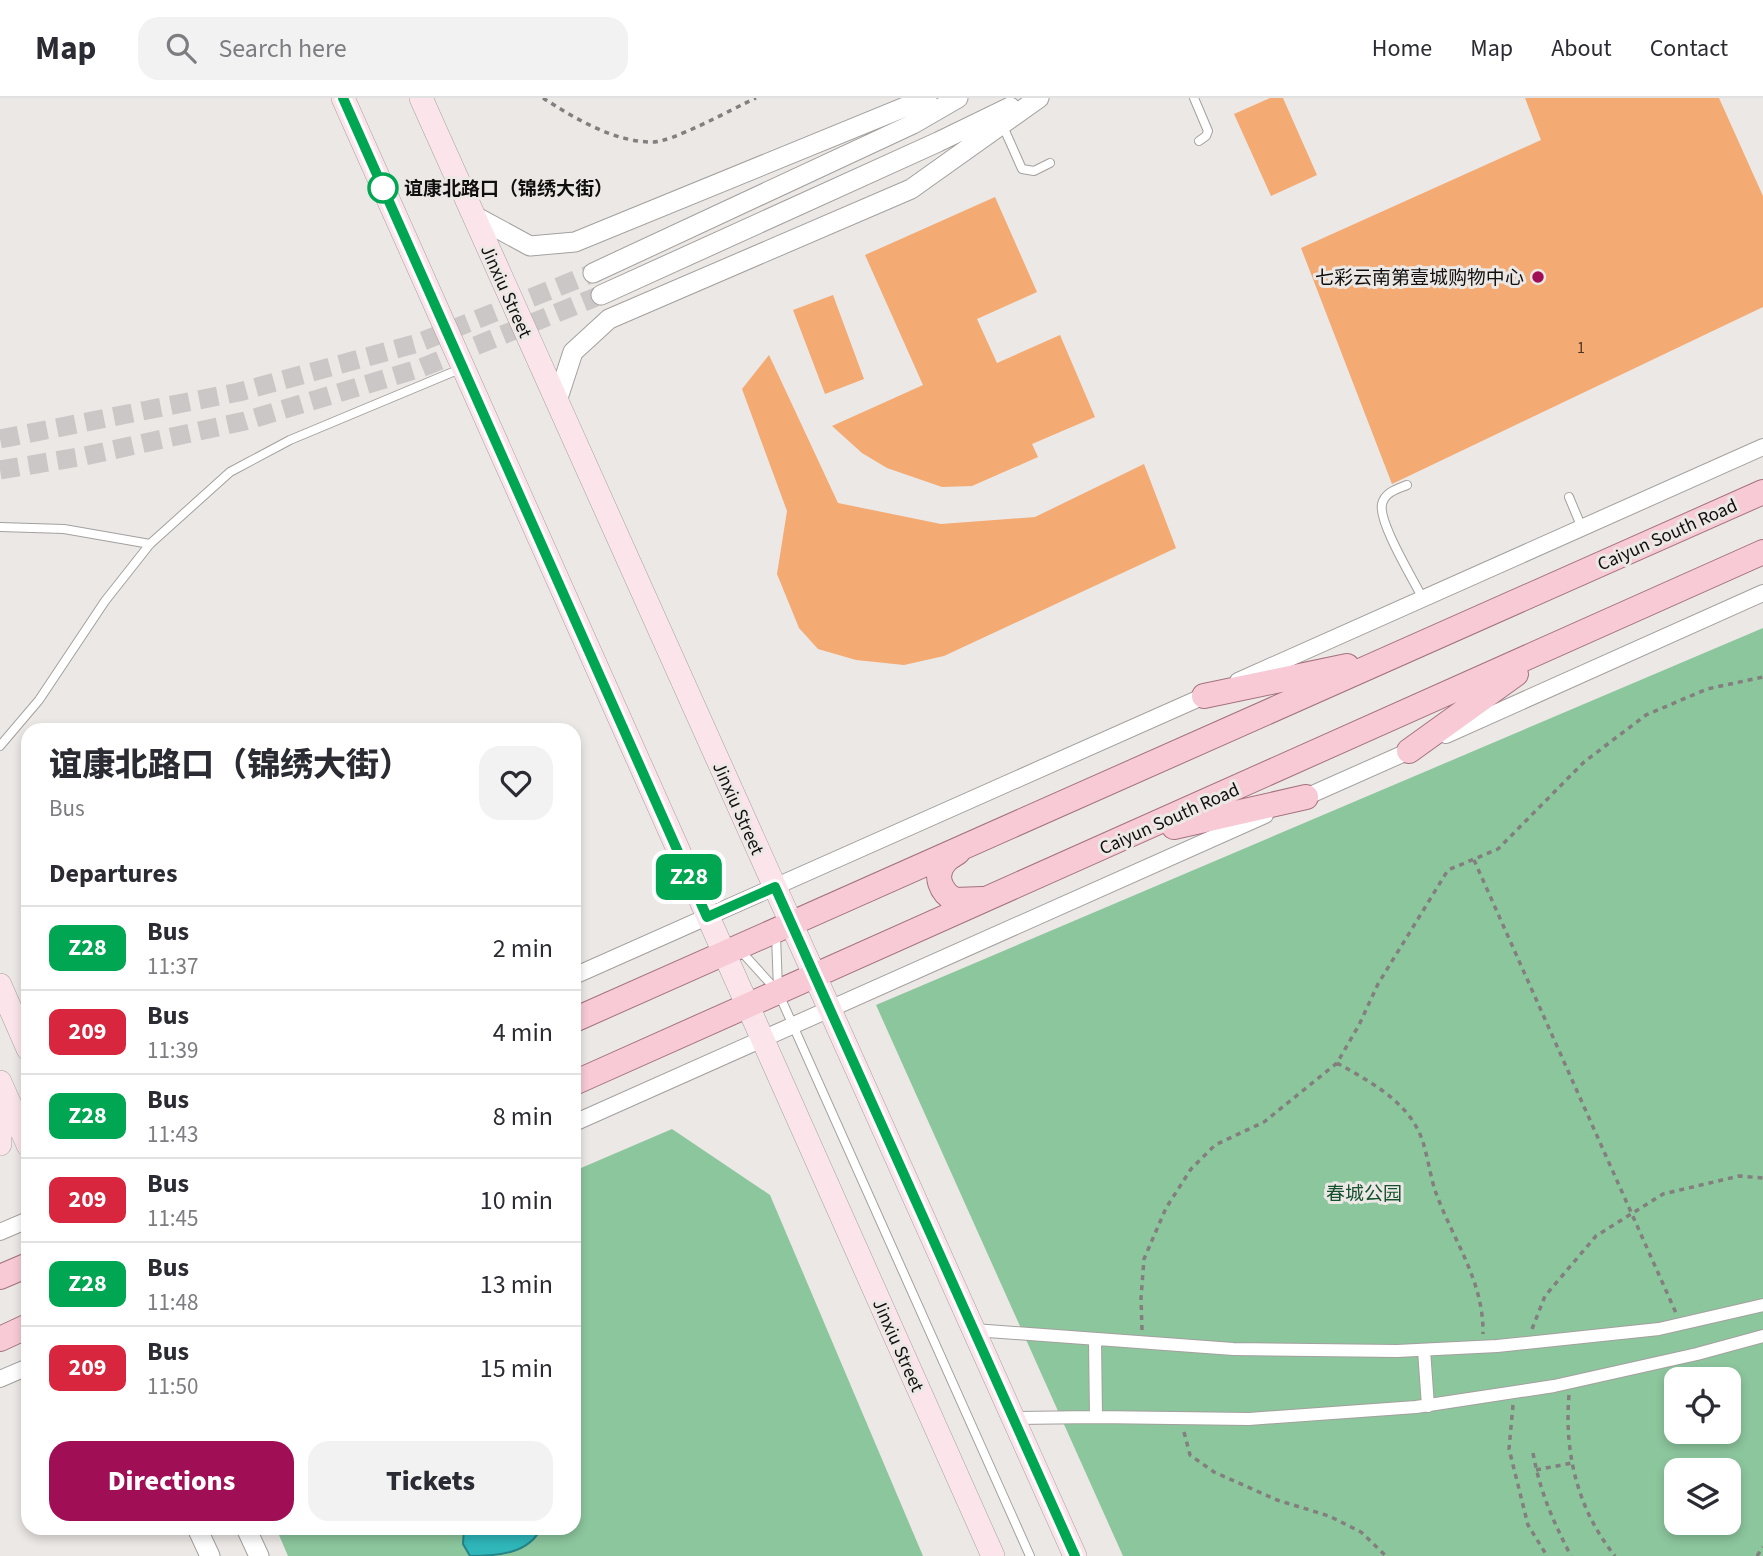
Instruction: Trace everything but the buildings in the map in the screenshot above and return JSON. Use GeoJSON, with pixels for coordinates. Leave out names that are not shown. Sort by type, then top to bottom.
{"type":"FeatureCollection","features":[{"type":"Feature","properties":{"kind":"main road","name":"Jinxiu Street"},"geometry":{"type":"LineString","coordinates":[[343,98],[707,917],[731,951],[747,1005],[993,1556]]}},
{"type":"Feature","properties":{"kind":"main road","name":"Jinxiu Street"},"geometry":{"type":"LineString","coordinates":[[421,98],[557,401],[778,914],[815,975],[1075,1556]]}},
{"type":"Feature","properties":{"kind":"main road","name":"Caiyun South Road"},"geometry":{"type":"LineString","coordinates":[[581,1017],[731,951],[778,914],[965,848],[1763,492]]}},
{"type":"Feature","properties":{"kind":"main road","name":"Caiyun South Road"},"geometry":{"type":"LineString","coordinates":[[581,1080],[1763,552]]}},
{"type":"Feature","properties":{"kind":"main road"},"geometry":{"type":"LineString","coordinates":[[1409,751],[1558,644]]}},
{"type":"Feature","properties":{"kind":"main road"},"geometry":{"type":"LineString","coordinates":[[1204,696],[1396,656]]}},
{"type":"Feature","properties":{"kind":"main road"},"geometry":{"type":"LineString","coordinates":[[1122,838],[1306,797]]}},
{"type":"Feature","properties":{"kind":"main road"},"geometry":{"type":"LineString","coordinates":[[965,848],[941,868],[939,875],[942,888],[955,900],[985,899]]}},
{"type":"Feature","properties":{"kind":"main road"},"geometry":{"type":"LineString","coordinates":[[0,985],[21,1033]]}},
{"type":"Feature","properties":{"kind":"main road"},"geometry":{"type":"LineString","coordinates":[[0,1082],[21,1129]]}},
{"type":"Feature","properties":{"kind":"main road"},"geometry":{"type":"LineString","coordinates":[[0,1122],[0,1144]]}},
{"type":"Feature","properties":{"kind":"main road"},"geometry":{"type":"LineString","coordinates":[[0,1277],[21,1268]]}},
{"type":"Feature","properties":{"kind":"main road"},"geometry":{"type":"LineString","coordinates":[[0,1339],[21,1329]]}},
{"type":"Feature","properties":{"kind":"street"},"geometry":{"type":"LineString","coordinates":[[473,215],[530,246],[575,242],[927,98]]}},
{"type":"Feature","properties":{"kind":"street"},"geometry":{"type":"LineString","coordinates":[[593,273],[913,124],[958,98]]}},
{"type":"Feature","properties":{"kind":"street"},"geometry":{"type":"LineString","coordinates":[[601,295],[938,142],[1028,98]]}},
{"type":"Feature","properties":{"kind":"street"},"geometry":{"type":"LineString","coordinates":[[557,401],[573,352],[609,319],[911,189],[1039,98]]}},
{"type":"Feature","properties":{"kind":"street"},"geometry":{"type":"LineString","coordinates":[[581,973],[707,917],[778,914],[1204,696],[1763,447]]}},
{"type":"Feature","properties":{"kind":"street"},"geometry":{"type":"LineString","coordinates":[[581,1120],[1763,593]]}},
{"type":"Feature","properties":{"kind":"street"},"geometry":{"type":"LineString","coordinates":[[0,1232],[21,1223]]}},
{"type":"Feature","properties":{"kind":"street"},"geometry":{"type":"LineString","coordinates":[[974,1330],[1233,1349],[1424,1350],[1526,1343],[1659,1329],[1763,1305]]}},
{"type":"Feature","properties":{"kind":"street"},"geometry":{"type":"LineString","coordinates":[[1013,1418],[1249,1419],[1428,1406],[1570,1382],[1694,1355],[1763,1336]]}},
{"type":"Feature","properties":{"kind":"street"},"geometry":{"type":"LineString","coordinates":[[1095,1339],[1096,1417]]}},
{"type":"Feature","properties":{"kind":"street"},"geometry":{"type":"LineString","coordinates":[[1424,1350],[1428,1406]]}},
{"type":"Feature","properties":{"kind":"street"},"geometry":{"type":"LineString","coordinates":[[0,1379],[21,1370]]}},
{"type":"Feature","properties":{"kind":"street"},"geometry":{"type":"LineString","coordinates":[[200,1535],[210,1556]]}},
{"type":"Feature","properties":{"kind":"street"},"geometry":{"type":"LineString","coordinates":[[249,1535],[259,1556]]}},
{"type":"Feature","properties":{"kind":"lane"},"geometry":{"type":"LineString","coordinates":[[1194,98],[1208,131],[1199,141]]}},
{"type":"Feature","properties":{"kind":"lane"},"geometry":{"type":"LineString","coordinates":[[1002,124],[1022,169],[1034,171],[1050,163]]}},
{"type":"Feature","properties":{"kind":"lane"},"geometry":{"type":"LineString","coordinates":[[0,746],[39,700],[105,601],[150,544],[230,472],[290,440],[463,368]]}},
{"type":"Feature","properties":{"kind":"lane"},"geometry":{"type":"LineString","coordinates":[[1407,485],[1390,492],[1382,501],[1382,517],[1423,599]]}},
{"type":"Feature","properties":{"kind":"lane"},"geometry":{"type":"LineString","coordinates":[[1569,497],[1582,527]]}},
{"type":"Feature","properties":{"kind":"lane"},"geometry":{"type":"LineString","coordinates":[[0,527],[64,529],[150,544]]}},
{"type":"Feature","properties":{"kind":"lane"},"geometry":{"type":"LineString","coordinates":[[778,914],[778,992],[1030,1556]]}},
{"type":"Feature","properties":{"kind":"lane"},"geometry":{"type":"LineString","coordinates":[[731,951],[778,992]]}},
{"type":"Feature","properties":{"kind":"path"},"geometry":{"type":"LineString","coordinates":[[544,98],[602,132],[653,143],[673,137],[756,98]]}},
{"type":"Feature","properties":{"kind":"path"},"geometry":{"type":"LineString","coordinates":[[1142,1343],[1144,1259],[1166,1208],[1191,1169],[1215,1145],[1264,1122],[1337,1063],[1359,1026],[1378,984],[1448,870],[1497,849],[1584,762],[1646,715],[1707,689],[1763,677]]}},
{"type":"Feature","properties":{"kind":"path"},"geometry":{"type":"LineString","coordinates":[[1474,859],[1681,1324]]}},
{"type":"Feature","properties":{"kind":"path"},"geometry":{"type":"LineString","coordinates":[[1337,1063],[1395,1100],[1419,1131],[1446,1222],[1461,1247],[1477,1287],[1483,1321],[1483,1346]]}},
{"type":"Feature","properties":{"kind":"path"},"geometry":{"type":"LineString","coordinates":[[1526,1343],[1545,1296],[1596,1236],[1663,1194],[1740,1176],[1763,1178]]}},
{"type":"Feature","properties":{"kind":"path"},"geometry":{"type":"LineString","coordinates":[[1694,1355],[1700,1367]]}},
{"type":"Feature","properties":{"kind":"path"},"geometry":{"type":"LineString","coordinates":[[1570,1382],[1569,1444],[1572,1463],[1584,1505],[1600,1537],[1615,1556]]}},
{"type":"Feature","properties":{"kind":"path"},"geometry":{"type":"LineString","coordinates":[[1514,1392],[1510,1449],[1528,1525],[1547,1556]]}},
{"type":"Feature","properties":{"kind":"path"},"geometry":{"type":"LineString","coordinates":[[1180,1419],[1191,1455],[1214,1472],[1277,1500],[1329,1516],[1361,1532],[1386,1556]]}},
{"type":"Feature","properties":{"kind":"path"},"geometry":{"type":"LineString","coordinates":[[1533,1453],[1539,1485],[1552,1520],[1571,1556]]}},
{"type":"Feature","properties":{"kind":"path"},"geometry":{"type":"LineString","coordinates":[[1536,1470],[1572,1463]]}},
{"type":"Feature","properties":{"kind":"path"},"geometry":{"type":"LineString","coordinates":[[1757,1556],[1763,1547]]}},
{"type":"Feature","properties":{"kind":"green space","name":"春城公园"},"geometry":{"type":"Polygon","coordinates":[[[1763,628],[1763,1556],[1123,1556],[876,1005],[1763,628]]]}},
{"type":"Feature","properties":{"kind":"green space"},"geometry":{"type":"Polygon","coordinates":[[[672,1129],[770,1195],[923,1556],[288,1556],[279,1535],[581,1535],[581,1168],[672,1129]]]}},
{"type":"Feature","properties":{"kind":"water"},"geometry":{"type":"Polygon","coordinates":[[[464,1535],[537,1535],[520,1548],[501,1554],[470,1556],[463,1544],[464,1535]]]}},
{"type":"Feature","properties":{"kind":"tunnel"},"geometry":{"type":"LineString","coordinates":[[0,439],[239,392],[418,343],[593,273]]}},
{"type":"Feature","properties":{"kind":"tunnel"},"geometry":{"type":"LineString","coordinates":[[0,470],[85,456],[245,421],[421,368],[601,295]]}},
{"type":"Feature","properties":{"kind":"bus line","name":"Z28"},"geometry":{"type":"LineString","coordinates":[[343,98],[707,917],[775,887],[1075,1556]]}},
{"type":"Feature","properties":{"kind":"place","name":"谊康北路口（锦绣大街）"},"geometry":{"type":"Point","coordinates":[383,188]}},
{"type":"Feature","properties":{"kind":"place","name":"七彩云南第壹城购物中心"},"geometry":{"type":"Point","coordinates":[1538,277]}}]}
